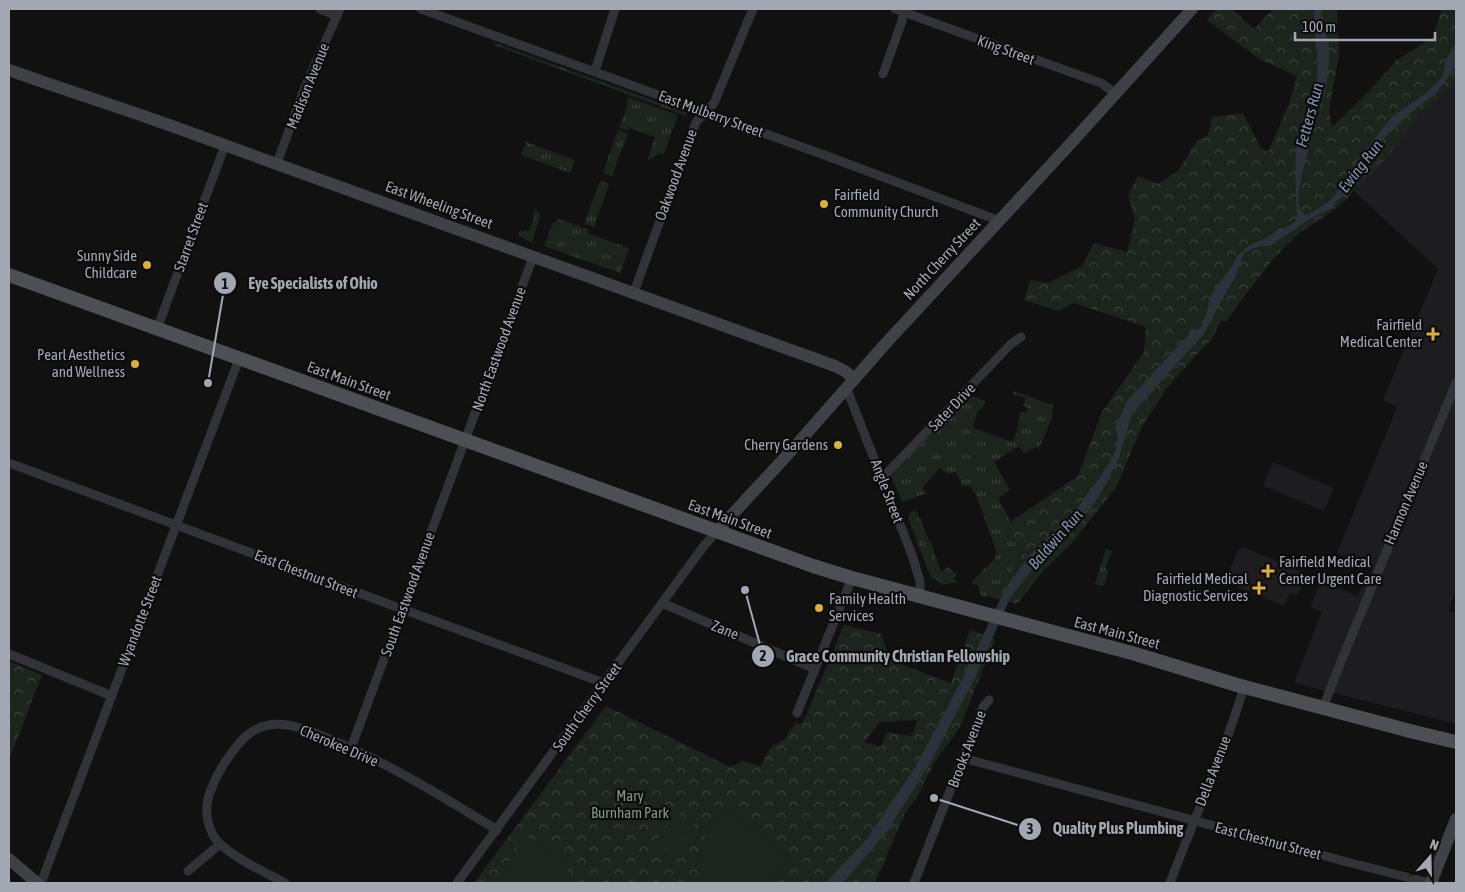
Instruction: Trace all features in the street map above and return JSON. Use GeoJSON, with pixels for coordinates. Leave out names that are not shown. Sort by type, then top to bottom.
{"type":"FeatureCollection","features":[{"type":"Feature","properties":{"kind":"main road","name":"East Main Street"},"geometry":{"type":"LineString","coordinates":[[9,276],[465,441],[587,483],[812,566],[1141,655],[1323,708],[1456,742]]}},
{"type":"Feature","properties":{"kind":"street"},"geometry":{"type":"LineString","coordinates":[[320,9],[338,12]]}},
{"type":"Feature","properties":{"kind":"street","name":"East Mulberry Street"},"geometry":{"type":"LineString","coordinates":[[421,9],[1000,221]]}},
{"type":"Feature","properties":{"kind":"street"},"geometry":{"type":"LineString","coordinates":[[595,72],[614,9]]}},
{"type":"Feature","properties":{"kind":"street","name":"Oakwood Avenue"},"geometry":{"type":"LineString","coordinates":[[634,292],[697,121],[714,103],[753,9]]}},
{"type":"Feature","properties":{"kind":"street","name":"North Cherry Street"},"geometry":{"type":"LineString","coordinates":[[717,531],[1192,9]]}},
{"type":"Feature","properties":{"kind":"street"},"geometry":{"type":"LineString","coordinates":[[883,74],[902,21],[901,10]]}},
{"type":"Feature","properties":{"kind":"street","name":"King Street"},"geometry":{"type":"LineString","coordinates":[[901,10],[1101,83],[1116,93]]}},
{"type":"Feature","properties":{"kind":"street","name":"Madison Avenue"},"geometry":{"type":"LineString","coordinates":[[277,163],[306,87],[338,12]]}},
{"type":"Feature","properties":{"kind":"street","name":"East Wheeling Street"},"geometry":{"type":"LineString","coordinates":[[9,70],[76,95],[125,109],[277,163],[835,366],[847,372],[850,383]]}},
{"type":"Feature","properties":{"kind":"street","name":"Starret Street"},"geometry":{"type":"LineString","coordinates":[[157,329],[225,145]]}},
{"type":"Feature","properties":{"kind":"street","name":"North Eastwood Avenue"},"geometry":{"type":"LineString","coordinates":[[465,441],[533,257]]}},
{"type":"Feature","properties":{"kind":"street","name":"Sater Drive"},"geometry":{"type":"LineString","coordinates":[[882,478],[1011,344],[1021,337]]}},
{"type":"Feature","properties":{"kind":"street","name":"Wyandotte Street"},"geometry":{"type":"LineString","coordinates":[[41,883],[239,359]]}},
{"type":"Feature","properties":{"kind":"street","name":"Angle Street"},"geometry":{"type":"LineString","coordinates":[[850,383],[920,581],[920,596]]}},
{"type":"Feature","properties":{"kind":"street","name":"Harmon Avenue"},"geometry":{"type":"LineString","coordinates":[[1323,708],[1456,383]]}},
{"type":"Feature","properties":{"kind":"street","name":"South Eastwood Avenue"},"geometry":{"type":"LineString","coordinates":[[351,748],[465,441]]}},
{"type":"Feature","properties":{"kind":"street","name":"East Chestnut Street"},"geometry":{"type":"LineString","coordinates":[[9,463],[402,610],[604,683]]}},
{"type":"Feature","properties":{"kind":"street","name":"South Cherry Street"},"geometry":{"type":"LineString","coordinates":[[458,883],[703,547],[717,531]]}},
{"type":"Feature","properties":{"kind":"street"},"geometry":{"type":"LineString","coordinates":[[797,713],[852,578]]}},
{"type":"Feature","properties":{"kind":"street","name":"Zane"},"geometry":{"type":"LineString","coordinates":[[662,603],[815,669]]}},
{"type":"Feature","properties":{"kind":"street"},"geometry":{"type":"LineString","coordinates":[[9,654],[112,696]]}},
{"type":"Feature","properties":{"kind":"street","name":"Della Avenue"},"geometry":{"type":"LineString","coordinates":[[1170,883],[1220,757],[1244,686]]}},
{"type":"Feature","properties":{"kind":"street","name":"Brooks Avenue"},"geometry":{"type":"LineString","coordinates":[[914,883],[983,707],[989,700]]}},
{"type":"Feature","properties":{"kind":"street","name":"Cherokee Drive"},"geometry":{"type":"LineString","coordinates":[[284,883],[230,852],[220,844],[213,835],[206,812],[214,780],[229,755],[244,737],[264,726],[275,724],[287,725],[351,748],[436,792],[496,830]]}},
{"type":"Feature","properties":{"kind":"street","name":"East Chestnut Street"},"geometry":{"type":"LineString","coordinates":[[963,758],[1430,883]]}},
{"type":"Feature","properties":{"kind":"street"},"geometry":{"type":"LineString","coordinates":[[1430,883],[1456,819]]}},
{"type":"Feature","properties":{"kind":"street"},"geometry":{"type":"LineString","coordinates":[[188,871],[220,844]]}},
{"type":"Feature","properties":{"kind":"street"},"geometry":{"type":"LineString","coordinates":[[9,859],[36,883]]}},
{"type":"Feature","properties":{"kind":"shaded area","name":"Fairfield Medical Center"},"geometry":{"type":"Polygon","coordinates":[[[1456,59],[1456,587],[1449,611],[1456,614],[1456,724],[1294,683],[1322,612],[1310,607],[1321,582],[1357,596],[1373,569],[1337,553],[1397,407],[1383,400],[1438,269],[1340,178],[1456,59]]]}},
{"type":"Feature","properties":{"kind":"shaded area"},"geometry":{"type":"Polygon","coordinates":[[[1273,462],[1334,488],[1324,511],[1263,486],[1273,462]]]}},
{"type":"Feature","properties":{"kind":"shaded area","name":"Fairfield Medical Center Urgent Care"},"geometry":{"type":"Polygon","coordinates":[[[1242,546],[1306,574],[1297,596],[1290,593],[1284,606],[1226,582],[1239,548],[1241,549],[1242,546]]]}},
{"type":"Feature","properties":{"kind":"green space"},"geometry":{"type":"Polygon","coordinates":[[[1216,9],[1232,9],[1254,29],[1273,9],[1337,9],[1339,55],[1329,109],[1332,127],[1369,91],[1396,61],[1433,37],[1442,9],[1456,9],[1456,79],[1441,96],[1422,110],[1376,170],[1357,185],[1349,197],[1329,214],[1299,233],[1274,258],[1226,322],[1221,321],[1212,339],[1167,388],[1141,428],[1117,486],[1072,543],[1044,570],[1017,604],[989,597],[1031,550],[1009,539],[1010,522],[1078,476],[1102,412],[1144,352],[1146,327],[1074,303],[1058,311],[1024,300],[1030,280],[1048,283],[1082,266],[1094,243],[1127,252],[1135,219],[1128,195],[1138,176],[1158,184],[1178,171],[1197,141],[1208,135],[1212,117],[1243,113],[1260,147],[1268,152],[1289,104],[1297,76],[1259,59],[1207,20],[1216,9]]]}},
{"type":"Feature","properties":{"kind":"green space"},"geometry":{"type":"Polygon","coordinates":[[[495,43],[688,113],[686,116],[494,45],[495,43]]]}},
{"type":"Feature","properties":{"kind":"green space"},"geometry":{"type":"Polygon","coordinates":[[[628,97],[678,115],[664,154],[660,153],[647,161],[655,137],[630,128],[628,131],[619,128],[628,97]]]}},
{"type":"Feature","properties":{"kind":"green space"},"geometry":{"type":"Polygon","coordinates":[[[618,130],[628,133],[612,176],[603,173],[618,130]]]}},
{"type":"Feature","properties":{"kind":"green space"},"geometry":{"type":"Polygon","coordinates":[[[526,142],[575,160],[570,173],[521,155],[526,142]]]}},
{"type":"Feature","properties":{"kind":"green space"},"geometry":{"type":"Polygon","coordinates":[[[600,181],[609,184],[594,227],[584,224],[600,181]]]}},
{"type":"Feature","properties":{"kind":"green space"},"geometry":{"type":"Polygon","coordinates":[[[533,208],[539,212],[540,216],[532,242],[518,236],[520,231],[529,231],[534,218],[535,212],[533,208]]]}},
{"type":"Feature","properties":{"kind":"green space"},"geometry":{"type":"Polygon","coordinates":[[[559,219],[588,229],[590,234],[629,248],[620,273],[544,246],[553,223],[559,219]]]}},
{"type":"Feature","properties":{"kind":"green space"},"geometry":{"type":"Polygon","coordinates":[[[1014,391],[1053,405],[1052,418],[1040,446],[1024,453],[1019,446],[994,462],[1010,490],[998,499],[1008,518],[1009,539],[1031,550],[990,596],[985,597],[981,595],[978,585],[972,584],[978,575],[993,561],[997,553],[973,490],[962,486],[956,472],[948,474],[940,468],[922,488],[927,493],[902,502],[891,472],[969,395],[986,401],[981,410],[978,410],[973,428],[1013,442],[1021,411],[1026,413],[1028,408],[1023,406],[1026,398],[1013,394],[1014,391]]]}},
{"type":"Feature","properties":{"kind":"green space"},"geometry":{"type":"Polygon","coordinates":[[[916,511],[931,543],[941,572],[948,567],[957,575],[954,579],[959,583],[943,585],[931,578],[908,518],[910,512],[916,511]]]}},
{"type":"Feature","properties":{"kind":"green space"},"geometry":{"type":"Polygon","coordinates":[[[1106,549],[1112,551],[1105,569],[1109,570],[1102,586],[1095,584],[1106,549]]]}},
{"type":"Feature","properties":{"kind":"green space","name":"Mary Burnham Park"},"geometry":{"type":"Polygon","coordinates":[[[844,625],[881,634],[890,660],[951,683],[970,630],[995,639],[960,727],[934,763],[917,797],[905,813],[875,883],[474,883],[606,706],[731,767],[743,761],[761,766],[771,747],[785,739],[795,722],[801,724],[844,625]],[[917,720],[880,722],[864,742],[881,747],[887,732],[912,736],[917,720]]]}},
{"type":"Feature","properties":{"kind":"green space"},"geometry":{"type":"Polygon","coordinates":[[[9,661],[42,675],[11,755],[9,754],[9,661]]]}},
{"type":"Feature","properties":{"kind":"green space"},"geometry":{"type":"Polygon","coordinates":[[[676,812],[695,824],[674,856],[655,843],[676,812]]]}},
{"type":"Feature","properties":{"kind":"green space"},"geometry":{"type":"Polygon","coordinates":[[[727,812],[735,813],[784,852],[787,863],[770,883],[702,883],[698,874],[697,864],[701,844],[712,826],[727,812]]]}},
{"type":"Feature","properties":{"kind":"green space"},"geometry":{"type":"Polygon","coordinates":[[[525,836],[541,843],[555,854],[566,867],[574,883],[495,883],[525,836]]]}},
{"type":"Feature","properties":{"kind":"water"},"geometry":{"type":"Polygon","coordinates":[[[1314,9],[1322,9],[1320,21],[1327,35],[1329,57],[1325,93],[1312,115],[1308,153],[1299,188],[1299,206],[1302,212],[1308,215],[1336,194],[1355,163],[1392,117],[1426,93],[1443,76],[1446,60],[1456,42],[1456,67],[1437,92],[1373,147],[1333,208],[1311,218],[1270,246],[1260,246],[1244,253],[1236,275],[1203,335],[1132,414],[1119,458],[1092,507],[1064,539],[1031,571],[1010,598],[973,682],[929,765],[888,830],[843,883],[825,883],[866,840],[914,769],[961,682],[1006,587],[1030,555],[1076,510],[1107,467],[1116,450],[1118,436],[1115,427],[1128,400],[1192,331],[1201,328],[1211,295],[1237,256],[1248,246],[1291,225],[1297,220],[1296,147],[1305,111],[1315,98],[1318,62],[1315,38],[1317,27],[1314,21],[1314,9]]]}},
{"type":"Feature","properties":{"kind":"place","name":"Fairfield Community Church"},"geometry":{"type":"Point","coordinates":[824,204]}},
{"type":"Feature","properties":{"kind":"place","name":"Sunny Side Childcare"},"geometry":{"type":"Point","coordinates":[147,265]}},
{"type":"Feature","properties":{"kind":"place","name":"Fairfield Medical Center"},"geometry":{"type":"Point","coordinates":[1433,334]}},
{"type":"Feature","properties":{"kind":"place","name":"Pearl Aesthetics and Wellness"},"geometry":{"type":"Point","coordinates":[135,364]}},
{"type":"Feature","properties":{"kind":"place","name":"Eye Specialists of Ohio"},"geometry":{"type":"Point","coordinates":[208,383]}},
{"type":"Feature","properties":{"kind":"place","name":"Cherry Gardens"},"geometry":{"type":"Point","coordinates":[838,445]}},
{"type":"Feature","properties":{"kind":"place","name":"Fairfield Medical Center Urgent Care"},"geometry":{"type":"Point","coordinates":[1268,571]}},
{"type":"Feature","properties":{"kind":"place","name":"Fairfield Medical Diagnostic Services"},"geometry":{"type":"Point","coordinates":[1259,588]}},
{"type":"Feature","properties":{"kind":"place","name":"Grace Community Christian Fellowship"},"geometry":{"type":"Point","coordinates":[745,590]}},
{"type":"Feature","properties":{"kind":"place","name":"Family Health Services"},"geometry":{"type":"Point","coordinates":[819,608]}},
{"type":"Feature","properties":{"kind":"place","name":"Quality Plus Plumbing"},"geometry":{"type":"Point","coordinates":[934,798]}},
{"type":"Feature","properties":{"kind":"water label","name":"Fetters Run"},"geometry":{"type":"Point","coordinates":[1309,115]}},
{"type":"Feature","properties":{"kind":"water label","name":"Ewing Run"},"geometry":{"type":"Point","coordinates":[1360,166]}},
{"type":"Feature","properties":{"kind":"water label","name":"Baldwin Run"},"geometry":{"type":"Point","coordinates":[1055,539]}}]}
